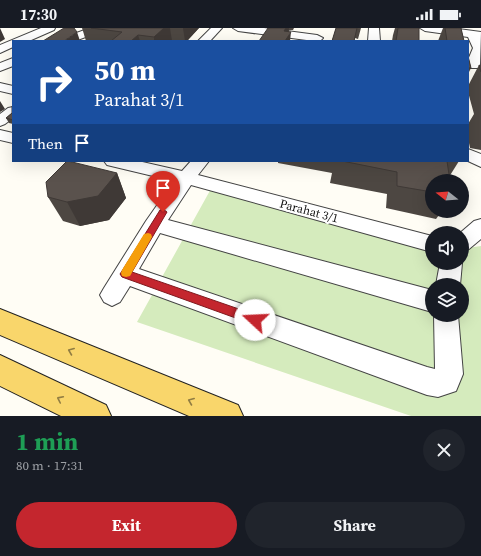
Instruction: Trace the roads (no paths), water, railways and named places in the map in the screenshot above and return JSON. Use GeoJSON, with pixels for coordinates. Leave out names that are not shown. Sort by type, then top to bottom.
{"type":"FeatureCollection","features":[{"type":"Feature","properties":{"kind":"main road"},"geometry":{"type":"LineString","coordinates":[[0,322],[228,416]]}},
{"type":"Feature","properties":{"kind":"main road"},"geometry":{"type":"LineString","coordinates":[[0,370],[95,416]]}},
{"type":"Feature","properties":{"kind":"street"},"geometry":{"type":"LineString","coordinates":[[21,40],[50,28]]}},
{"type":"Feature","properties":{"kind":"street"},"geometry":{"type":"LineString","coordinates":[[67,40],[100,28]]}},
{"type":"Feature","properties":{"kind":"street"},"geometry":{"type":"LineString","coordinates":[[205,40],[217,28]]}},
{"type":"Feature","properties":{"kind":"street"},"geometry":{"type":"LineString","coordinates":[[238,28],[317,36]]}},
{"type":"Feature","properties":{"kind":"street"},"geometry":{"type":"LineString","coordinates":[[374,28],[374,40]]}},
{"type":"Feature","properties":{"kind":"street"},"geometry":{"type":"LineString","coordinates":[[425,28],[476,34],[479,48],[474,67]]}},
{"type":"Feature","properties":{"kind":"street"},"geometry":{"type":"LineString","coordinates":[[260,40],[266,32]]}},
{"type":"Feature","properties":{"kind":"street"},"geometry":{"type":"LineString","coordinates":[[0,49],[12,43]]}},
{"type":"Feature","properties":{"kind":"street"},"geometry":{"type":"LineString","coordinates":[[0,67],[12,62]]}},
{"type":"Feature","properties":{"kind":"street"},"geometry":{"type":"LineString","coordinates":[[0,87],[12,90]]}},
{"type":"Feature","properties":{"kind":"street"},"geometry":{"type":"LineString","coordinates":[[0,122],[12,112]]}},
{"type":"Feature","properties":{"kind":"street"},"geometry":{"type":"LineString","coordinates":[[0,135],[12,138]]}},
{"type":"Feature","properties":{"kind":"street"},"geometry":{"type":"LineString","coordinates":[[469,155],[481,161]]}},
{"type":"Feature","properties":{"kind":"street","name":"Parahat 3/1"},"geometry":{"type":"LineString","coordinates":[[118,162],[186,178],[425,242]]}},
{"type":"Feature","properties":{"kind":"street"},"geometry":{"type":"LineString","coordinates":[[112,295],[155,224],[186,178],[199,162]]}},
{"type":"Feature","properties":{"kind":"street"},"geometry":{"type":"LineString","coordinates":[[155,224],[425,299]]}},
{"type":"Feature","properties":{"kind":"street"},"geometry":{"type":"LineString","coordinates":[[469,237],[481,227]]}},
{"type":"Feature","properties":{"kind":"street"},"geometry":{"type":"LineString","coordinates":[[126,274],[427,381],[438,383],[446,381],[449,374],[446,322]]}}]}
